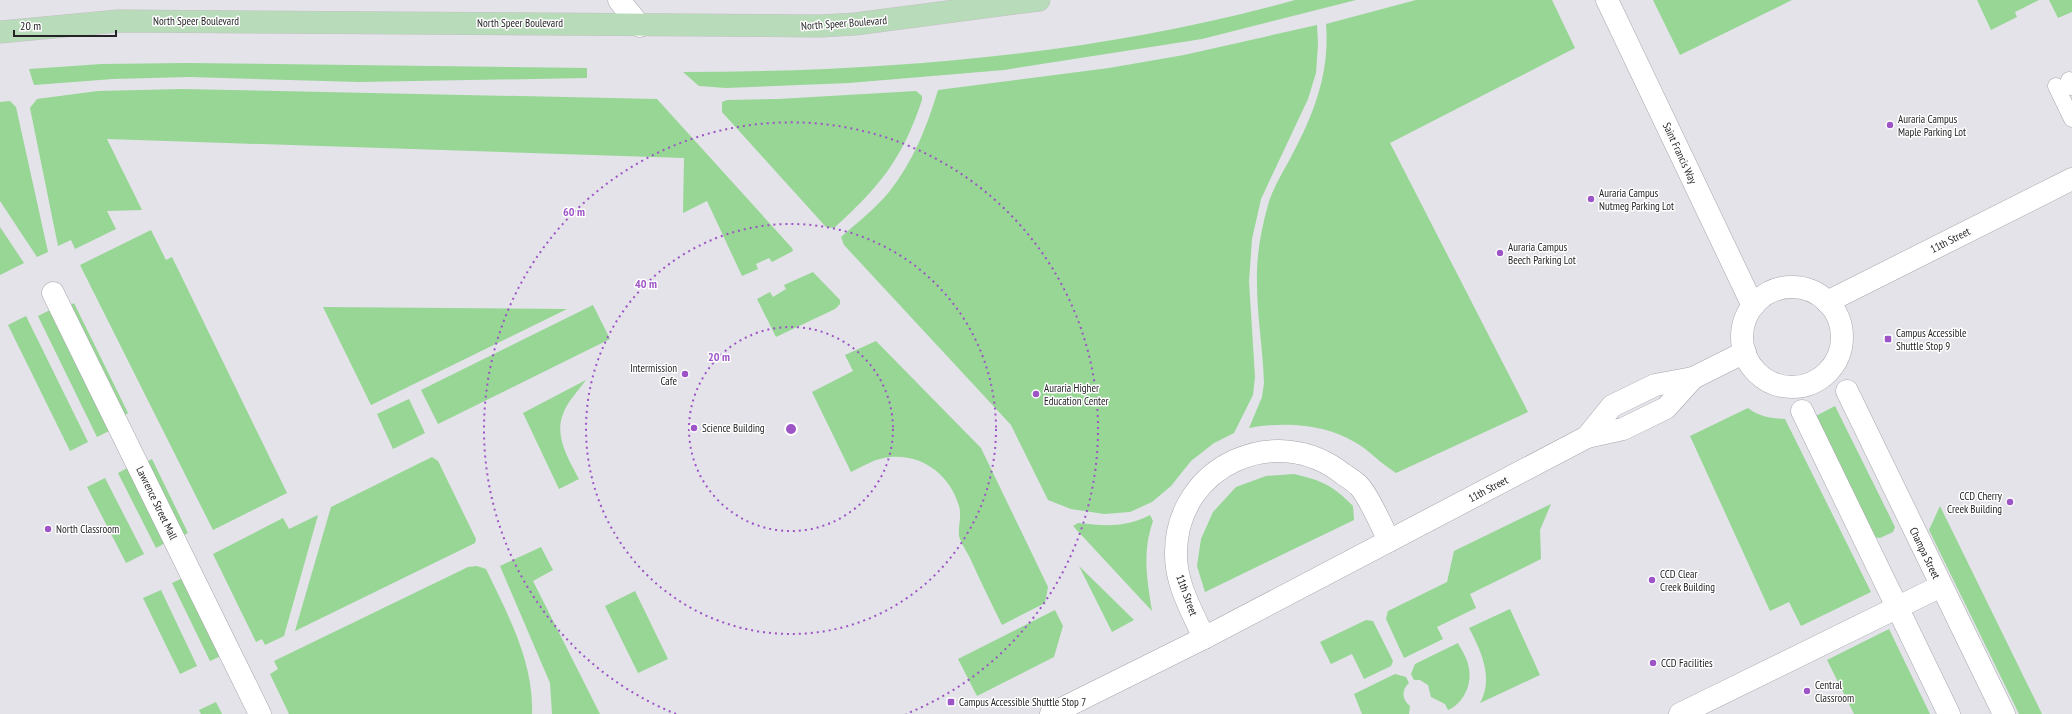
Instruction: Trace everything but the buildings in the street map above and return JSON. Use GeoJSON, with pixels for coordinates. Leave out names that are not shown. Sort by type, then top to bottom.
{"type":"FeatureCollection","features":[{"type":"Feature","properties":{"kind":"main road","name":"North Speer Boulevard"},"geometry":{"type":"LineString","coordinates":[[0,32],[118,21],[584,23],[640,26],[841,25],[1038,0]]}},
{"type":"Feature","properties":{"kind":"street"},"geometry":{"type":"LineString","coordinates":[[619,0],[640,26]]}},
{"type":"Feature","properties":{"kind":"street","name":"Saint Francis Way"},"geometry":{"type":"LineString","coordinates":[[1607,0],[1753,306]]}},
{"type":"Feature","properties":{"kind":"street","name":"11th Street"},"geometry":{"type":"LineString","coordinates":[[1827,302],[2072,179]]}},
{"type":"Feature","properties":{"kind":"street"},"geometry":{"type":"LineString","coordinates":[[1794,286],[1809,289],[1822,296],[1827,302],[1833,308],[1840,323],[1842,340],[1838,357],[1828,371],[1814,382],[1799,386],[1784,386],[1769,381],[1756,372],[1745,352],[1743,332],[1746,318],[1753,306],[1764,295],[1778,289],[1794,286]]}},
{"type":"Feature","properties":{"kind":"street","name":"Lawrence Street Mall"},"geometry":{"type":"LineString","coordinates":[[53,293],[260,714]]}},
{"type":"Feature","properties":{"kind":"street","name":"11th Street"},"geometry":{"type":"LineString","coordinates":[[1051,714],[1204,638],[1587,437],[1612,406],[1655,385],[1693,378],[1745,352]]}},
{"type":"Feature","properties":{"kind":"street","name":"Champa Street"},"geometry":{"type":"LineString","coordinates":[[1847,391],[2004,714]]}},
{"type":"Feature","properties":{"kind":"street"},"geometry":{"type":"LineString","coordinates":[[1802,411],[1949,714]]}},
{"type":"Feature","properties":{"kind":"street","name":"11th Street"},"geometry":{"type":"LineString","coordinates":[[1204,638],[1178,577],[1176,552],[1179,527],[1195,492],[1214,472],[1231,462],[1249,454],[1278,450],[1307,454],[1332,465],[1360,487],[1389,541]]}},
{"type":"Feature","properties":{"kind":"street"},"geometry":{"type":"LineString","coordinates":[[1680,714],[1941,586]]}},
{"type":"Feature","properties":{"kind":"lane"},"geometry":{"type":"LineString","coordinates":[[2066,85],[2072,119]]}},
{"type":"Feature","properties":{"kind":"green space"},"geometry":{"type":"Polygon","coordinates":[[[1295,0],[1356,0],[1202,39],[1004,70],[849,83],[726,88],[699,86],[683,72],[838,68],[915,64],[992,57],[1068,47],[1144,34],[1220,19],[1295,0]]]}},
{"type":"Feature","properties":{"kind":"green space"},"geometry":{"type":"Polygon","coordinates":[[[1416,0],[1552,0],[1575,48],[1390,143],[1528,412],[1396,473],[1364,448],[1351,440],[1323,429],[1293,425],[1249,428],[1262,397],[1264,383],[1257,283],[1257,263],[1261,234],[1268,205],[1273,192],[1301,138],[1319,90],[1326,58],[1326,24],[1416,0]]]}},
{"type":"Feature","properties":{"kind":"green space"},"geometry":{"type":"Polygon","coordinates":[[[1653,0],[1792,0],[1680,55],[1653,0]]]}},
{"type":"Feature","properties":{"kind":"green space"},"geometry":{"type":"Polygon","coordinates":[[[1977,0],[2039,0],[2015,12],[2017,17],[1991,30],[1977,0]]]}},
{"type":"Feature","properties":{"kind":"green space"},"geometry":{"type":"Polygon","coordinates":[[[2049,0],[2072,0],[2072,12],[2058,18],[2049,0]]]}},
{"type":"Feature","properties":{"kind":"green space"},"geometry":{"type":"Polygon","coordinates":[[[1317,25],[1318,44],[1316,73],[1308,99],[1261,199],[1252,239],[1249,281],[1255,377],[1253,395],[1234,433],[1214,443],[1191,461],[1171,486],[1152,502],[1130,512],[1104,514],[1071,509],[1048,500],[1011,425],[844,245],[841,237],[878,204],[898,181],[918,144],[938,90],[1109,68],[1184,55],[1317,25]]]}},
{"type":"Feature","properties":{"kind":"green space"},"geometry":{"type":"Polygon","coordinates":[[[187,63],[587,68],[587,78],[359,82],[190,77],[113,79],[34,85],[29,69],[102,64],[187,63]]]}},
{"type":"Feature","properties":{"kind":"green space"},"geometry":{"type":"Polygon","coordinates":[[[182,89],[657,99],[792,248],[793,251],[772,262],[769,258],[756,264],[758,269],[742,276],[707,201],[683,213],[684,158],[107,139],[142,210],[107,211],[116,229],[75,249],[71,240],[58,246],[30,108],[37,99],[98,91],[182,89]]]}},
{"type":"Feature","properties":{"kind":"green space"},"geometry":{"type":"Polygon","coordinates":[[[916,91],[922,96],[922,100],[906,140],[897,156],[864,199],[834,228],[826,227],[722,112],[722,102],[727,100],[778,99],[916,91]]]}},
{"type":"Feature","properties":{"kind":"green space"},"geometry":{"type":"Polygon","coordinates":[[[10,101],[16,107],[48,252],[37,257],[0,201],[0,102],[10,101]]]}},
{"type":"Feature","properties":{"kind":"green space"},"geometry":{"type":"Polygon","coordinates":[[[0,227],[24,263],[0,275],[0,227]]]}},
{"type":"Feature","properties":{"kind":"green space"},"geometry":{"type":"Polygon","coordinates":[[[151,230],[166,260],[172,257],[287,493],[213,530],[80,265],[151,230]]]}},
{"type":"Feature","properties":{"kind":"green space"},"geometry":{"type":"Polygon","coordinates":[[[813,272],[840,300],[840,304],[835,309],[776,337],[757,299],[770,292],[773,297],[786,289],[784,285],[813,272]]]}},
{"type":"Feature","properties":{"kind":"green space"},"geometry":{"type":"Polygon","coordinates":[[[74,303],[128,413],[120,418],[69,306],[74,303]]]}},
{"type":"Feature","properties":{"kind":"green space"},"geometry":{"type":"Polygon","coordinates":[[[593,305],[610,339],[438,424],[421,390],[593,305]]]}},
{"type":"Feature","properties":{"kind":"green space"},"geometry":{"type":"Polygon","coordinates":[[[323,307],[567,309],[371,405],[323,307]]]}},
{"type":"Feature","properties":{"kind":"green space"},"geometry":{"type":"Polygon","coordinates":[[[52,309],[111,430],[97,437],[38,316],[52,309]]]}},
{"type":"Feature","properties":{"kind":"green space"},"geometry":{"type":"Polygon","coordinates":[[[26,316],[88,442],[70,451],[8,325],[26,316]]]}},
{"type":"Feature","properties":{"kind":"green space"},"geometry":{"type":"Polygon","coordinates":[[[876,341],[981,448],[1048,587],[1045,603],[1002,625],[960,539],[960,510],[955,495],[942,476],[934,469],[913,459],[890,457],[875,461],[851,472],[812,392],[853,371],[845,355],[876,341]]]}},
{"type":"Feature","properties":{"kind":"green space"},"geometry":{"type":"Polygon","coordinates":[[[586,380],[567,405],[563,414],[560,431],[564,448],[579,479],[559,489],[523,413],[586,380]]]}},
{"type":"Feature","properties":{"kind":"green space"},"geometry":{"type":"Polygon","coordinates":[[[409,399],[425,433],[393,449],[377,414],[409,399]]]}},
{"type":"Feature","properties":{"kind":"green space"},"geometry":{"type":"Polygon","coordinates":[[[1835,406],[1895,527],[1893,532],[1880,538],[1875,537],[1816,416],[1835,406]]]}},
{"type":"Feature","properties":{"kind":"green space"},"geometry":{"type":"Polygon","coordinates":[[[1748,408],[1765,416],[1785,419],[1871,592],[1801,626],[1789,602],[1770,611],[1690,436],[1748,408]]]}},
{"type":"Feature","properties":{"kind":"green space"},"geometry":{"type":"Polygon","coordinates":[[[432,457],[438,461],[476,539],[475,543],[295,631],[331,507],[432,457]]]}},
{"type":"Feature","properties":{"kind":"green space"},"geometry":{"type":"Polygon","coordinates":[[[152,459],[188,533],[180,537],[143,464],[152,459]]]}},
{"type":"Feature","properties":{"kind":"green space"},"geometry":{"type":"Polygon","coordinates":[[[129,467],[167,542],[156,548],[118,473],[129,467]]]}},
{"type":"Feature","properties":{"kind":"green space"},"geometry":{"type":"Polygon","coordinates":[[[1294,474],[1312,479],[1333,488],[1353,506],[1354,520],[1205,592],[1197,566],[1201,539],[1213,512],[1236,487],[1266,476],[1294,474]]]}},
{"type":"Feature","properties":{"kind":"green space"},"geometry":{"type":"Polygon","coordinates":[[[105,478],[144,554],[126,563],[87,487],[105,478]]]}},
{"type":"Feature","properties":{"kind":"green space"},"geometry":{"type":"Polygon","coordinates":[[[1551,504],[1540,530],[1541,559],[1470,594],[1476,608],[1437,627],[1443,639],[1404,658],[1386,619],[1388,611],[1447,582],[1454,551],[1551,504]]]}},
{"type":"Feature","properties":{"kind":"green space"},"geometry":{"type":"Polygon","coordinates":[[[1940,506],[2042,714],[2019,714],[1929,530],[1940,506]]]}},
{"type":"Feature","properties":{"kind":"green space"},"geometry":{"type":"Polygon","coordinates":[[[318,515],[284,636],[265,645],[262,639],[256,642],[213,554],[283,518],[289,529],[318,515]]]}},
{"type":"Feature","properties":{"kind":"green space"},"geometry":{"type":"Polygon","coordinates":[[[1150,515],[1153,521],[1148,544],[1146,566],[1152,611],[1073,526],[1078,523],[1097,525],[1123,524],[1150,515]]]}},
{"type":"Feature","properties":{"kind":"green space"},"geometry":{"type":"Polygon","coordinates":[[[541,547],[553,570],[533,581],[600,714],[552,714],[550,683],[500,566],[541,547]]]}},
{"type":"Feature","properties":{"kind":"green space"},"geometry":{"type":"Polygon","coordinates":[[[477,566],[486,569],[518,639],[529,676],[532,695],[532,714],[289,714],[270,674],[278,669],[274,661],[468,567],[477,566]]]}},
{"type":"Feature","properties":{"kind":"green space"},"geometry":{"type":"Polygon","coordinates":[[[1079,566],[1134,620],[1112,632],[1079,566]]]}},
{"type":"Feature","properties":{"kind":"green space"},"geometry":{"type":"Polygon","coordinates":[[[185,577],[223,655],[210,661],[172,583],[185,577]]]}},
{"type":"Feature","properties":{"kind":"green space"},"geometry":{"type":"Polygon","coordinates":[[[161,590],[197,666],[180,674],[143,598],[161,590]]]}},
{"type":"Feature","properties":{"kind":"green space"},"geometry":{"type":"Polygon","coordinates":[[[635,591],[668,659],[638,673],[605,606],[635,591]]]}},
{"type":"Feature","properties":{"kind":"green space"},"geometry":{"type":"Polygon","coordinates":[[[1510,609],[1540,675],[1480,703],[1484,694],[1486,674],[1478,646],[1469,628],[1510,609]]]}},
{"type":"Feature","properties":{"kind":"green space"},"geometry":{"type":"Polygon","coordinates":[[[1055,610],[1063,626],[1054,657],[977,696],[958,659],[1055,610]]]}},
{"type":"Feature","properties":{"kind":"green space"},"geometry":{"type":"Polygon","coordinates":[[[1366,620],[1373,621],[1393,661],[1391,666],[1364,679],[1352,654],[1331,664],[1320,642],[1366,620]]]}},
{"type":"Feature","properties":{"kind":"green space"},"geometry":{"type":"Polygon","coordinates":[[[1889,629],[1930,714],[1854,714],[1827,660],[1889,629]]]}},
{"type":"Feature","properties":{"kind":"green space"},"geometry":{"type":"Polygon","coordinates":[[[1458,643],[1465,655],[1470,675],[1468,687],[1462,699],[1448,710],[1445,704],[1431,697],[1428,685],[1420,680],[1414,680],[1411,674],[1415,664],[1458,643]]]}},
{"type":"Feature","properties":{"kind":"green space"},"geometry":{"type":"Polygon","coordinates":[[[1395,674],[1406,677],[1409,683],[1404,692],[1404,698],[1410,706],[1409,714],[1362,714],[1354,694],[1395,674]]]}},
{"type":"Feature","properties":{"kind":"green space"},"geometry":{"type":"Polygon","coordinates":[[[216,702],[222,714],[201,714],[199,710],[216,702]]]}},
{"type":"Feature","properties":{"kind":"place","name":"Auraria Campus Maple Parking Lot"},"geometry":{"type":"Point","coordinates":[1890,125]}},
{"type":"Feature","properties":{"kind":"place","name":"Auraria Campus Nutmeg Parking Lot"},"geometry":{"type":"Point","coordinates":[1591,199]}},
{"type":"Feature","properties":{"kind":"place","name":"Auraria Campus Beech Parking Lot"},"geometry":{"type":"Point","coordinates":[1500,253]}},
{"type":"Feature","properties":{"kind":"place","name":"Campus Accessible Shuttle Stop 9"},"geometry":{"type":"Point","coordinates":[1888,339]}},
{"type":"Feature","properties":{"kind":"place","name":"Intermission Cafe"},"geometry":{"type":"Point","coordinates":[685,374]}},
{"type":"Feature","properties":{"kind":"place","name":"Auraria Higher Education Center"},"geometry":{"type":"Point","coordinates":[1036,394]}},
{"type":"Feature","properties":{"kind":"place","name":"Science Building"},"geometry":{"type":"Point","coordinates":[694,428]}},
{"type":"Feature","properties":{"kind":"place","name":"CCD Cherry Creek Building"},"geometry":{"type":"Point","coordinates":[2010,502]}},
{"type":"Feature","properties":{"kind":"place","name":"North Classroom"},"geometry":{"type":"Point","coordinates":[48,529]}},
{"type":"Feature","properties":{"kind":"place","name":"CCD Clear Creek Building"},"geometry":{"type":"Point","coordinates":[1652,580]}},
{"type":"Feature","properties":{"kind":"place","name":"CCD Facilities"},"geometry":{"type":"Point","coordinates":[1653,663]}},
{"type":"Feature","properties":{"kind":"place","name":"Central Classroom"},"geometry":{"type":"Point","coordinates":[1807,691]}},
{"type":"Feature","properties":{"kind":"place","name":"Campus Accessible Shuttle Stop 7"},"geometry":{"type":"Point","coordinates":[951,702]}}]}
